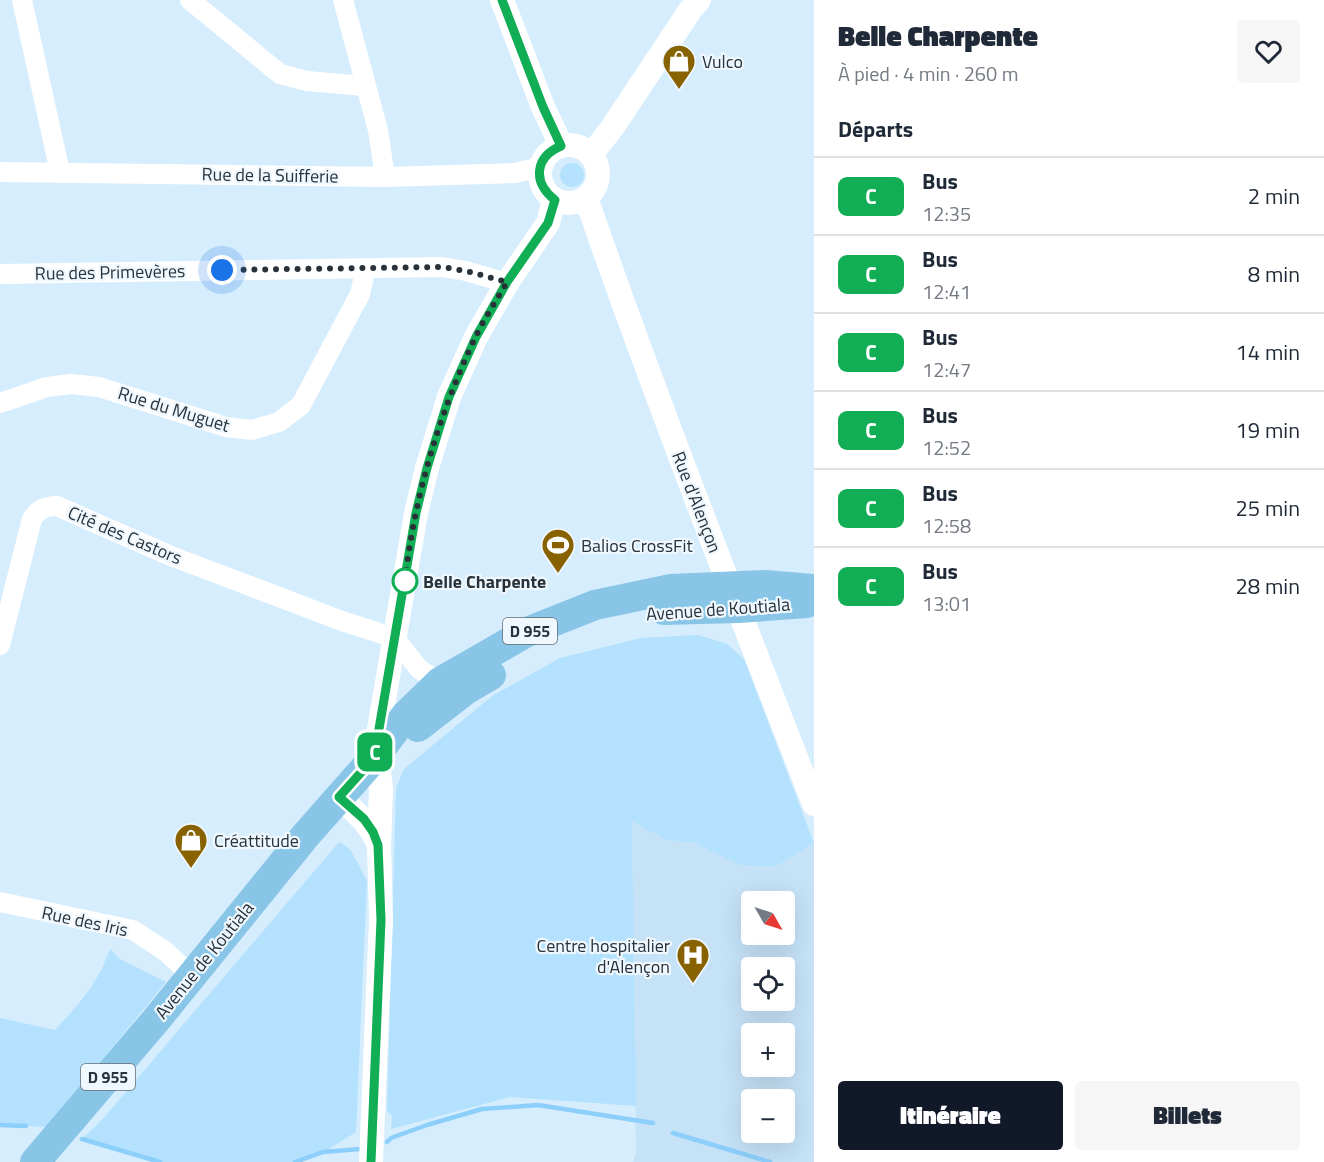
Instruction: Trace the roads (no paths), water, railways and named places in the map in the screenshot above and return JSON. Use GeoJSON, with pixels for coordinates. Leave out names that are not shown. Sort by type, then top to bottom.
{"type":"FeatureCollection","features":[{"type":"Feature","properties":{"kind":"main road","name":"Avenue de Koutiala"},"geometry":{"type":"LineString","coordinates":[[374,758],[466,689],[535,648],[587,628],[636,615],[734,597],[765,585],[814,588]]}},
{"type":"Feature","properties":{"kind":"main road","name":"Avenue de Koutiala"},"geometry":{"type":"LineString","coordinates":[[35,1162],[374,758],[406,715],[440,682],[527,632],[595,605],[671,589],[734,597],[814,602]]}},
{"type":"Feature","properties":{"kind":"street"},"geometry":{"type":"LineString","coordinates":[[22,0],[60,172]]}},
{"type":"Feature","properties":{"kind":"street"},"geometry":{"type":"LineString","coordinates":[[190,0],[280,74],[307,81],[364,86]]}},
{"type":"Feature","properties":{"kind":"street"},"geometry":{"type":"LineString","coordinates":[[343,0],[364,86],[378,130],[384,177]]}},
{"type":"Feature","properties":{"kind":"street"},"geometry":{"type":"LineString","coordinates":[[502,0],[543,107],[561,146]]}},
{"type":"Feature","properties":{"kind":"street"},"geometry":{"type":"LineString","coordinates":[[591,155],[699,0]]}},
{"type":"Feature","properties":{"kind":"street"},"geometry":{"type":"LineString","coordinates":[[572,145],[583,148],[591,155],[598,173],[597,183],[586,198],[571,204],[555,200],[547,194],[539,177],[540,167],[548,153],[561,146],[572,145]]}},
{"type":"Feature","properties":{"kind":"street","name":"Rue de la Suifferie"},"geometry":{"type":"LineString","coordinates":[[0,172],[384,177],[515,173],[540,167]]}},
{"type":"Feature","properties":{"kind":"street","name":"Rue d'Alençon"},"geometry":{"type":"LineString","coordinates":[[586,198],[642,356],[814,804]]}},
{"type":"Feature","properties":{"kind":"street"},"geometry":{"type":"LineString","coordinates":[[371,1162],[381,920],[378,845],[381,789],[374,758],[416,513],[446,408],[476,337],[507,282],[548,223],[555,200]]}},
{"type":"Feature","properties":{"kind":"street","name":"Rue des Primevères"},"geometry":{"type":"LineString","coordinates":[[0,274],[442,267],[507,282]]}},
{"type":"Feature","properties":{"kind":"street","name":"Rue du Muguet"},"geometry":{"type":"LineString","coordinates":[[0,402],[47,387],[71,384],[99,387],[226,427],[252,430],[279,422],[301,405],[360,294],[366,268]]}},
{"type":"Feature","properties":{"kind":"street","name":"Cité des Castors"},"geometry":{"type":"LineString","coordinates":[[0,645],[32,519],[38,511],[48,506],[57,507],[171,556],[342,621],[395,638]]}},
{"type":"Feature","properties":{"kind":"street"},"geometry":{"type":"LineString","coordinates":[[395,638],[419,669],[440,682]]}},
{"type":"Feature","properties":{"kind":"street"},"geometry":{"type":"LineString","coordinates":[[339,797],[364,819],[378,845]]}},
{"type":"Feature","properties":{"kind":"street","name":"Rue des Iris"},"geometry":{"type":"LineString","coordinates":[[0,902],[133,930],[165,951],[192,976]]}},
{"type":"Feature","properties":{"kind":"waterway"},"geometry":{"type":"LineString","coordinates":[[387,1142],[391,1138],[427,1125],[482,1109],[538,1105],[653,1123]]}},
{"type":"Feature","properties":{"kind":"waterway"},"geometry":{"type":"LineString","coordinates":[[0,1125],[26,1126]]}},
{"type":"Feature","properties":{"kind":"waterway"},"geometry":{"type":"LineString","coordinates":[[673,1133],[770,1162]]}},
{"type":"Feature","properties":{"kind":"waterway"},"geometry":{"type":"LineString","coordinates":[[82,1139],[160,1162]]}},
{"type":"Feature","properties":{"kind":"waterway"},"geometry":{"type":"LineString","coordinates":[[295,1162],[323,1152],[360,1149]]}},
{"type":"Feature","properties":{"kind":"place","name":"Vulco"},"geometry":{"type":"Point","coordinates":[679,90]}},
{"type":"Feature","properties":{"kind":"place","name":"Balios CrossFit"},"geometry":{"type":"Point","coordinates":[558,574]}},
{"type":"Feature","properties":{"kind":"place","name":"Belle Charpente"},"geometry":{"type":"Point","coordinates":[405,581]}},
{"type":"Feature","properties":{"kind":"place","name":"Créattitude"},"geometry":{"type":"Point","coordinates":[191,869]}},
{"type":"Feature","properties":{"kind":"place","name":"Centre hospitalier d'Alençon"},"geometry":{"type":"Point","coordinates":[693,984]}}]}
